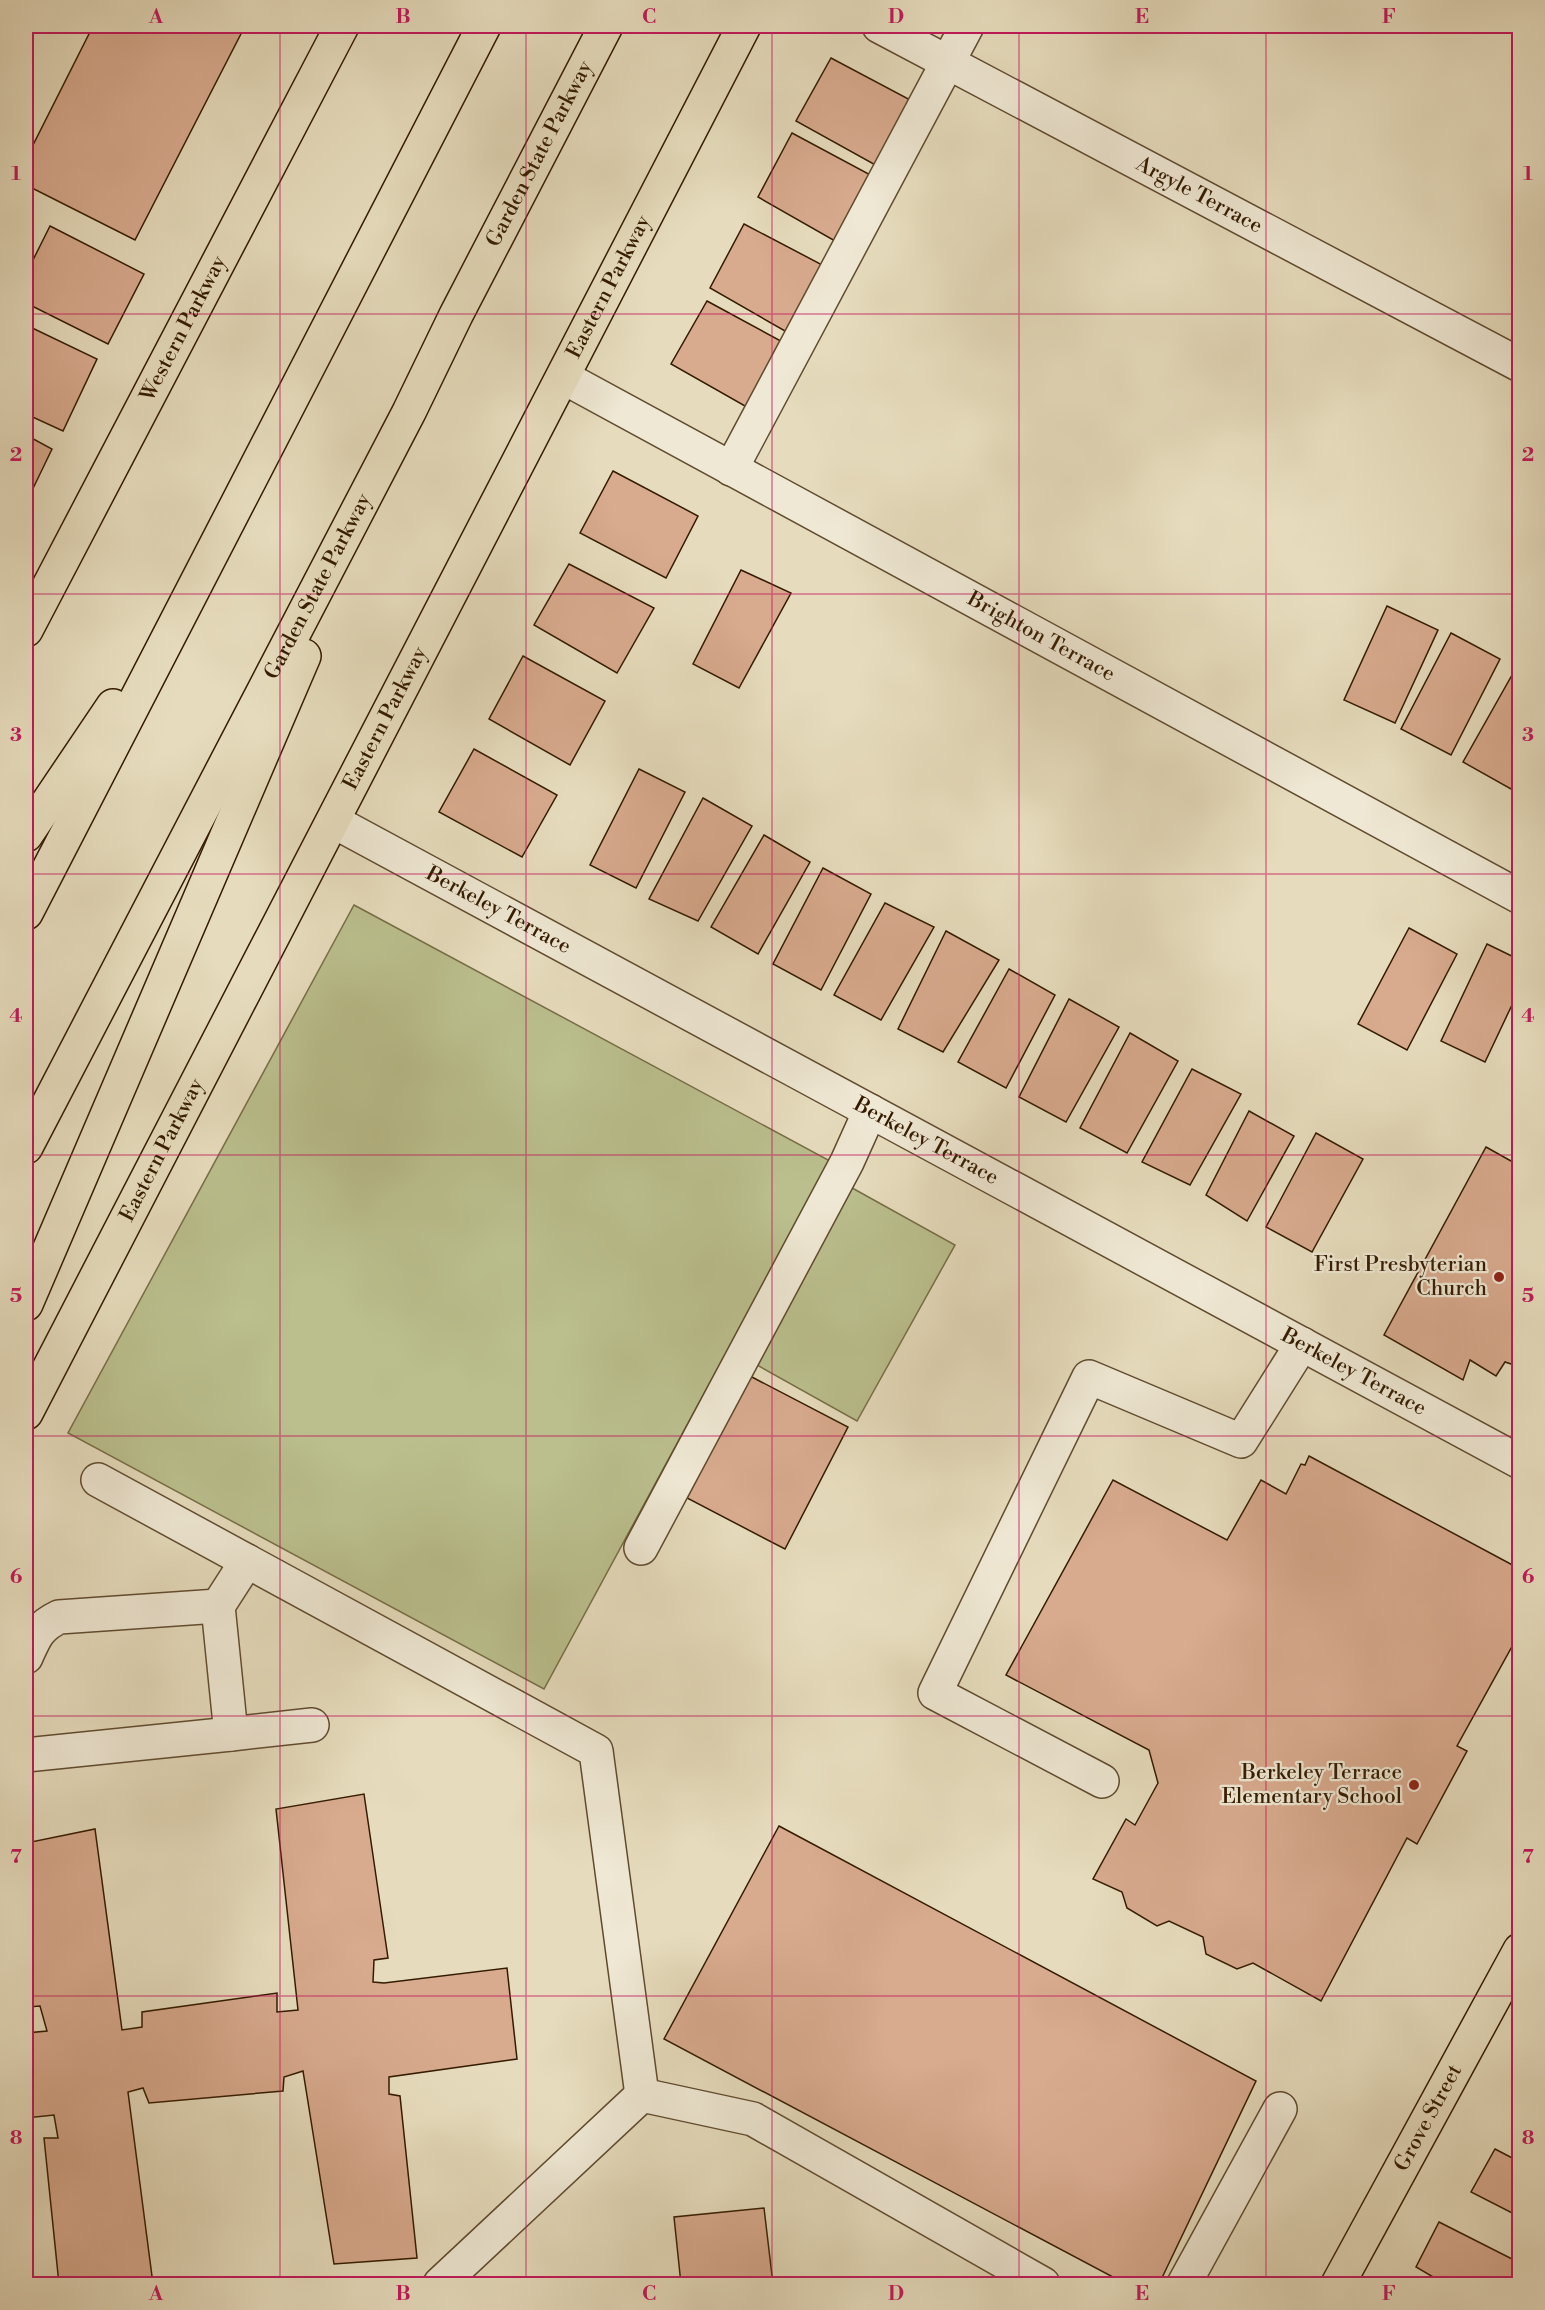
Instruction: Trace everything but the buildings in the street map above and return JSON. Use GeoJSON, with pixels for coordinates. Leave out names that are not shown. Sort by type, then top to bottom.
{"type":"FeatureCollection","features":[{"type":"Feature","properties":{"kind":"main road","name":"Western Parkway"},"geometry":{"type":"LineString","coordinates":[[26,630],[342,26]]}},
{"type":"Feature","properties":{"kind":"main road"},"geometry":{"type":"LineString","coordinates":[[26,913],[484,26]]}},
{"type":"Feature","properties":{"kind":"main road","name":"Garden State Parkway"},"geometry":{"type":"LineString","coordinates":[[26,1147],[409,412],[456,315],[606,26]]}},
{"type":"Feature","properties":{"kind":"main road","name":"Eastern Parkway"},"geometry":{"type":"LineString","coordinates":[[26,1413],[744,26]]}},
{"type":"Feature","properties":{"kind":"main road"},"geometry":{"type":"LineString","coordinates":[[26,1304],[409,412]]}},
{"type":"Feature","properties":{"kind":"main road"},"geometry":{"type":"LineString","coordinates":[[26,834],[196,583]]}},
{"type":"Feature","properties":{"kind":"main road","name":"Grove Street"},"geometry":{"type":"LineString","coordinates":[[1338,2284],[1520,1950]]}},
{"type":"Feature","properties":{"kind":"street","name":"Argyle Terrace"},"geometry":{"type":"LineString","coordinates":[[879,26],[1520,365]]}},
{"type":"Feature","properties":{"kind":"street"},"geometry":{"type":"LineString","coordinates":[[731,469],[967,26]]}},
{"type":"Feature","properties":{"kind":"street","name":"Brighton Terrace"},"geometry":{"type":"LineString","coordinates":[[563,376],[1520,897]]}},
{"type":"Feature","properties":{"kind":"street","name":"Berkeley Terrace"},"geometry":{"type":"LineString","coordinates":[[333,820],[1520,1462]]}},
{"type":"Feature","properties":{"kind":"street"},"geometry":{"type":"LineString","coordinates":[[641,1548],[847,1162],[870,1111]]}},
{"type":"Feature","properties":{"kind":"street"},"geometry":{"type":"LineString","coordinates":[[1102,1781],[935,1693],[1089,1377],[1241,1441],[1302,1344]]}},
{"type":"Feature","properties":{"kind":"street"},"geometry":{"type":"LineString","coordinates":[[98,1480],[596,1751],[642,2095]]}},
{"type":"Feature","properties":{"kind":"street"},"geometry":{"type":"LineString","coordinates":[[231,1734],[218,1606],[247,1561]]}},
{"type":"Feature","properties":{"kind":"street"},"geometry":{"type":"LineString","coordinates":[[26,1657],[36,1634],[45,1624],[59,1617],[218,1606]]}},
{"type":"Feature","properties":{"kind":"street"},"geometry":{"type":"LineString","coordinates":[[26,1755],[312,1725]]}},
{"type":"Feature","properties":{"kind":"street"},"geometry":{"type":"LineString","coordinates":[[440,2284],[642,2095]]}},
{"type":"Feature","properties":{"kind":"street"},"geometry":{"type":"LineString","coordinates":[[642,2095],[753,2119],[1043,2284]]}},
{"type":"Feature","properties":{"kind":"street"},"geometry":{"type":"LineString","coordinates":[[1184,2284],[1280,2109]]}},
{"type":"Feature","properties":{"kind":"green space"},"geometry":{"type":"Polygon","coordinates":[[[354,905],[830,1161],[544,1689],[68,1433],[354,905]]]}},
{"type":"Feature","properties":{"kind":"green space"},"geometry":{"type":"Polygon","coordinates":[[[845,1184],[955,1245],[857,1421],[748,1360],[845,1184]]]}},
{"type":"Feature","properties":{"kind":"place","name":"First Presbyterian Church"},"geometry":{"type":"Point","coordinates":[1499,1277]}},
{"type":"Feature","properties":{"kind":"place","name":"Berkeley Terrace Elementary School"},"geometry":{"type":"Point","coordinates":[1414,1785]}}]}
